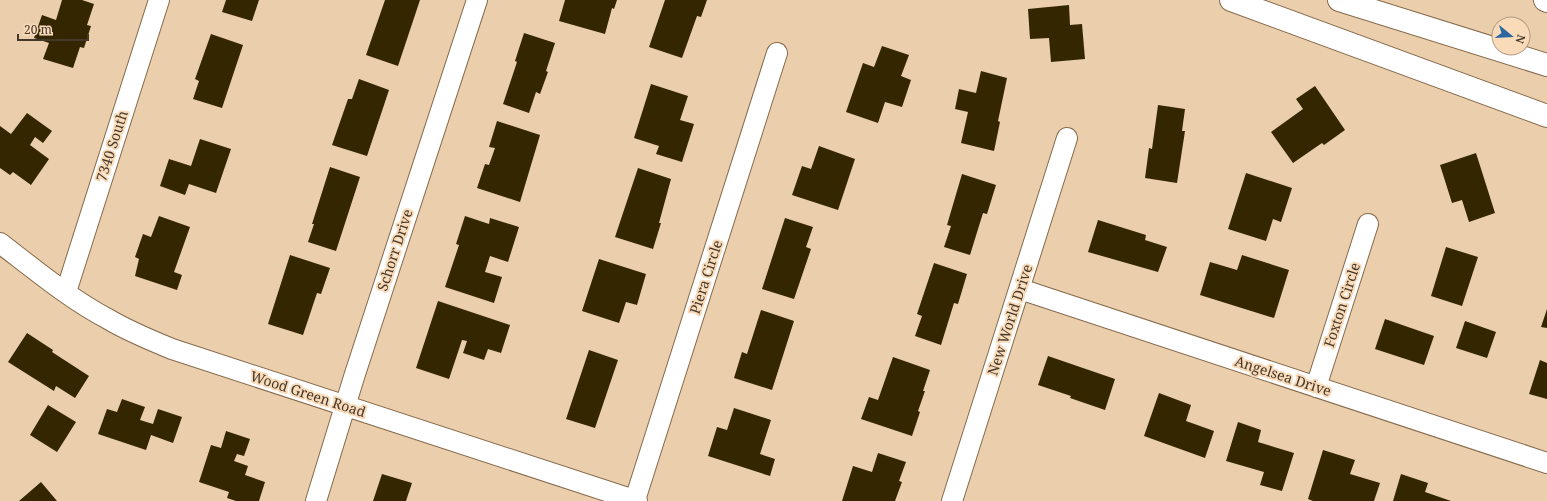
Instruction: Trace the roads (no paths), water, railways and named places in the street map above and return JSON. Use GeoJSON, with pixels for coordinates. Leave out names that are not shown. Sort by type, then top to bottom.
{"type":"FeatureCollection","features":[{"type":"Feature","properties":{"kind":"highway"},"geometry":{"type":"LineString","coordinates":[[1231,0],[1547,116]]}},
{"type":"Feature","properties":{"kind":"highway"},"geometry":{"type":"LineString","coordinates":[[1339,0],[1547,65]]}},
{"type":"Feature","properties":{"kind":"street","name":"7340 South"},"geometry":{"type":"LineString","coordinates":[[66,292],[159,0]]}},
{"type":"Feature","properties":{"kind":"street","name":"Schorr Drive"},"geometry":{"type":"LineString","coordinates":[[316,501],[345,406],[477,0]]}},
{"type":"Feature","properties":{"kind":"street","name":"Piera Circle"},"geometry":{"type":"LineString","coordinates":[[636,501],[777,53]]}},
{"type":"Feature","properties":{"kind":"street","name":"New World Drive"},"geometry":{"type":"LineString","coordinates":[[952,501],[1067,138]]}},
{"type":"Feature","properties":{"kind":"street","name":"Foxton Circle"},"geometry":{"type":"LineString","coordinates":[[1316,387],[1368,224]]}},
{"type":"Feature","properties":{"kind":"street","name":"Wood Green Road"},"geometry":{"type":"LineString","coordinates":[[0,243],[66,292],[106,319],[172,349],[636,501]]}},
{"type":"Feature","properties":{"kind":"street","name":"Angelsea Drive"},"geometry":{"type":"LineString","coordinates":[[1020,289],[1547,463]]}}]}
